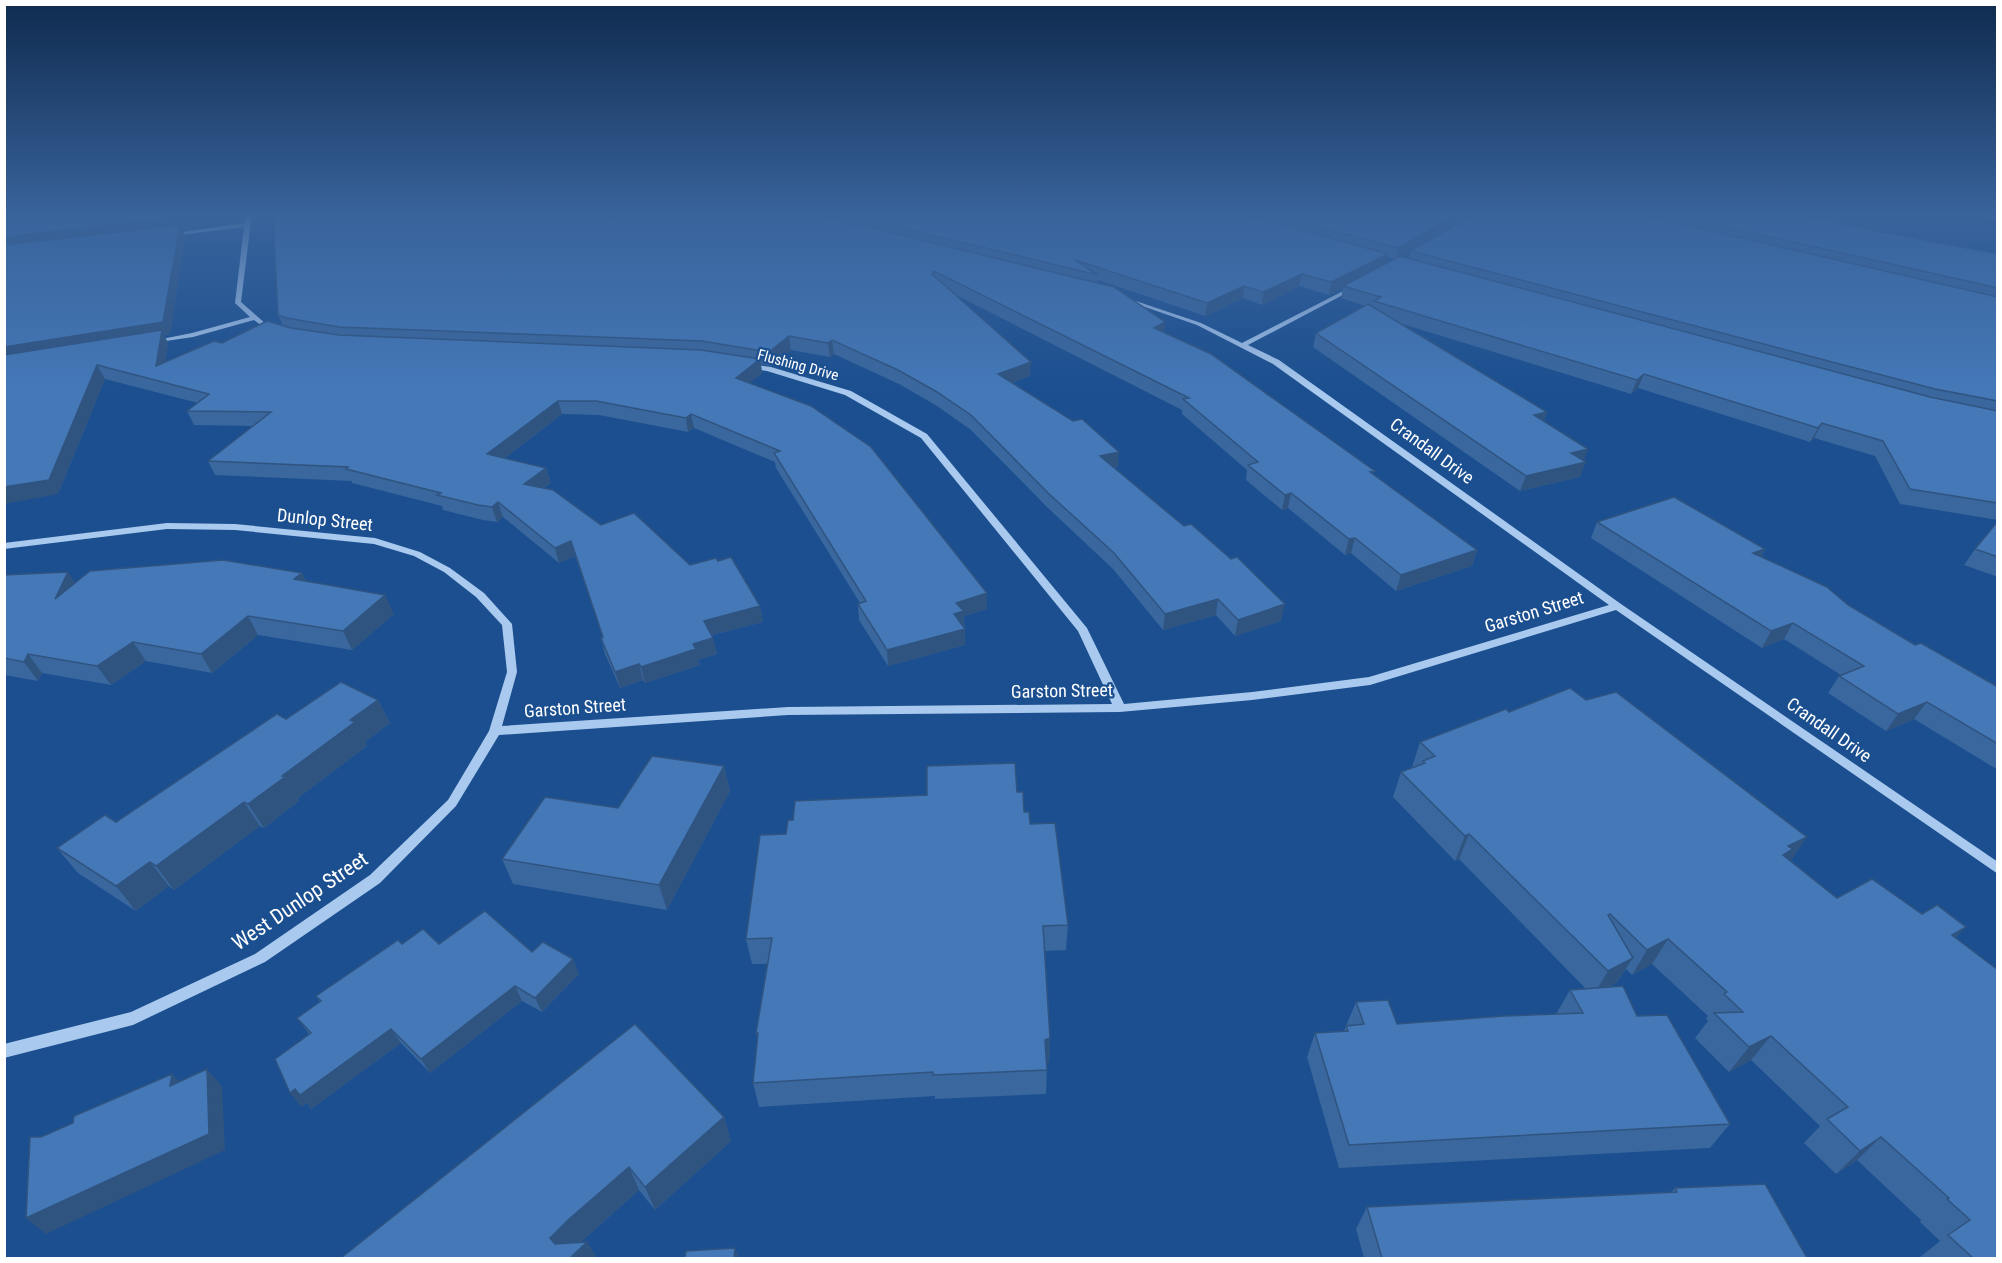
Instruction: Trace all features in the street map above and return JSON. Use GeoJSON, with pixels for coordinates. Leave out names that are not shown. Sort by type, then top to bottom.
{"type":"FeatureCollection","features":[{"type":"Feature","properties":{"kind":"street"},"geometry":{"type":"LineString","coordinates":[[241,272],[238,303],[264,325],[281,332]]}},
{"type":"Feature","properties":{"kind":"street"},"geometry":{"type":"LineString","coordinates":[[1241,346],[1356,286]]}},
{"type":"Feature","properties":{"kind":"street","name":"Crandall Drive"},"geometry":{"type":"LineString","coordinates":[[1112,296],[1135,301],[1199,324],[1276,362],[1617,606],[1998,869]]}},
{"type":"Feature","properties":{"kind":"street"},"geometry":{"type":"LineString","coordinates":[[149,343],[193,335],[256,317]]}},
{"type":"Feature","properties":{"kind":"street","name":"Flushing Drive"},"geometry":{"type":"LineString","coordinates":[[736,364],[768,369],[849,393],[924,436],[1083,630],[1120,708]]}},
{"type":"Feature","properties":{"kind":"street","name":"Dunlop Street"},"geometry":{"type":"LineString","coordinates":[[4,546],[167,526],[236,527],[375,541],[417,554],[455,576],[480,595],[507,624],[512,672],[495,731]]}},
{"type":"Feature","properties":{"kind":"street","name":"Garston Street"},"geometry":{"type":"LineString","coordinates":[[495,731],[788,711],[1120,708],[1252,696],[1370,681],[1617,606]]}},
{"type":"Feature","properties":{"kind":"street","name":"West Dunlop Street"},"geometry":{"type":"LineString","coordinates":[[4,1051],[133,1018],[260,958],[375,879],[452,803],[495,731]]}},
{"type":"Feature","properties":{"kind":"building"},"geometry":{"type":"Polygon","coordinates":[[[4,272],[172,272],[163,322],[4,347],[4,272]]]}},
{"type":"Feature","properties":{"kind":"building"},"geometry":{"type":"Polygon","coordinates":[[[276,272],[933,272],[932,274],[1031,362],[998,374],[1073,421],[1082,419],[1119,452],[1100,456],[1184,526],[1191,524],[1231,559],[1237,557],[1285,604],[1238,620],[1218,599],[1165,614],[1114,553],[1048,493],[971,415],[898,370],[832,340],[828,343],[789,336],[769,352],[702,341],[339,327],[278,315],[276,272]]]}},
{"type":"Feature","properties":{"kind":"building"},"geometry":{"type":"Polygon","coordinates":[[[936,272],[1052,272],[1114,287],[1165,322],[1154,328],[1211,354],[1375,471],[1370,472],[1477,550],[1401,575],[1355,538],[1349,539],[1291,493],[1285,495],[1248,465],[1258,462],[1183,399],[1189,398],[936,272]]]}},
{"type":"Feature","properties":{"kind":"building"},"geometry":{"type":"Polygon","coordinates":[[[1112,272],[1351,272],[1331,282],[1302,274],[1263,292],[1244,286],[1207,303],[1112,272]]]}},
{"type":"Feature","properties":{"kind":"building"},"geometry":{"type":"Polygon","coordinates":[[[1370,272],[1460,272],[1930,397],[1998,411],[1998,503],[1910,489],[1883,441],[1822,423],[1818,428],[1644,374],[1637,380],[1374,301],[1381,297],[1343,286],[1370,272]]]}},
{"type":"Feature","properties":{"kind":"building"},"geometry":{"type":"Polygon","coordinates":[[[1491,272],[1889,272],[1998,297],[1998,401],[1935,389],[1491,272]]]}},
{"type":"Feature","properties":{"kind":"building"},"geometry":{"type":"Polygon","coordinates":[[[1927,272],[1998,272],[1998,288],[1927,272]]]}},
{"type":"Feature","properties":{"kind":"building"},"geometry":{"type":"Polygon","coordinates":[[[1368,304],[1547,412],[1534,415],[1588,449],[1571,453],[1586,462],[1526,476],[1316,333],[1368,304]]]}},
{"type":"Feature","properties":{"kind":"building"},"geometry":{"type":"Polygon","coordinates":[[[267,321],[291,328],[339,335],[701,350],[760,359],[736,378],[811,406],[871,447],[987,593],[956,603],[964,611],[954,614],[965,629],[887,650],[858,604],[866,601],[774,453],[780,451],[691,414],[686,418],[596,401],[558,401],[487,454],[546,468],[524,484],[553,490],[601,525],[634,513],[690,565],[716,558],[718,561],[731,557],[760,606],[704,621],[713,638],[693,644],[696,649],[641,667],[639,664],[615,672],[601,638],[603,637],[571,541],[555,548],[498,502],[492,507],[478,505],[437,495],[441,493],[346,469],[348,467],[208,461],[271,412],[187,411],[209,394],[97,365],[49,480],[4,487],[4,355],[162,330],[156,366],[214,341],[222,343],[267,321]]]}},
{"type":"Feature","properties":{"kind":"building"},"geometry":{"type":"Polygon","coordinates":[[[1674,497],[1765,549],[1753,553],[1827,587],[1848,605],[1915,645],[1921,643],[1998,687],[1998,744],[1927,702],[1898,714],[1839,676],[1864,666],[1793,623],[1771,631],[1597,522],[1674,497]]]}},
{"type":"Feature","properties":{"kind":"building"},"geometry":{"type":"Polygon","coordinates":[[[1998,521],[1998,557],[1975,549],[1998,521]]]}},
{"type":"Feature","properties":{"kind":"building"},"geometry":{"type":"Polygon","coordinates":[[[223,560],[302,573],[294,579],[385,595],[343,631],[248,616],[201,654],[133,642],[97,666],[28,654],[24,662],[4,658],[4,575],[68,572],[55,599],[90,571],[223,560]]]}},
{"type":"Feature","properties":{"kind":"building"},"geometry":{"type":"Polygon","coordinates":[[[341,682],[378,700],[350,720],[355,722],[282,776],[285,777],[248,804],[244,802],[156,866],[150,862],[116,886],[57,848],[105,815],[116,822],[277,714],[286,719],[341,682]]]}},
{"type":"Feature","properties":{"kind":"building"},"geometry":{"type":"Polygon","coordinates":[[[1570,688],[1586,700],[1616,692],[1807,837],[1788,846],[1793,849],[1783,855],[1837,898],[1872,879],[1922,914],[1937,905],[1966,927],[1952,935],[1998,970],[1998,1258],[1973,1258],[1948,1235],[1970,1220],[1881,1137],[1860,1151],[1827,1119],[1848,1107],[1771,1036],[1749,1047],[1714,1013],[1743,1012],[1724,994],[1727,992],[1668,939],[1647,950],[1610,914],[1608,915],[1633,958],[1608,971],[1469,834],[1465,836],[1401,772],[1425,763],[1423,761],[1435,756],[1420,742],[1506,709],[1509,712],[1570,688]]]}},
{"type":"Feature","properties":{"kind":"building"},"geometry":{"type":"Polygon","coordinates":[[[652,756],[724,766],[659,885],[502,859],[545,797],[618,808],[652,756]]]}},
{"type":"Feature","properties":{"kind":"building"},"geometry":{"type":"Polygon","coordinates":[[[1015,763],[1017,792],[1023,792],[1024,812],[1029,812],[1030,824],[1055,823],[1068,925],[1043,926],[1050,1038],[1045,1040],[1047,1070],[933,1075],[933,1072],[753,1083],[758,1033],[756,1033],[772,938],[746,939],[760,835],[786,834],[788,820],[793,820],[795,801],[927,795],[927,766],[1015,763]]]}},
{"type":"Feature","properties":{"kind":"building"},"geometry":{"type":"Polygon","coordinates":[[[485,911],[532,952],[543,942],[573,959],[535,998],[515,986],[421,1059],[391,1029],[300,1095],[295,1089],[290,1093],[275,1059],[311,1033],[297,1018],[321,1001],[316,996],[398,940],[402,944],[423,929],[439,944],[485,911]]]}},
{"type":"Feature","properties":{"kind":"building"},"geometry":{"type":"Polygon","coordinates":[[[1623,986],[1637,1016],[1667,1015],[1730,1124],[1349,1145],[1315,1033],[1348,1031],[1346,1026],[1364,1024],[1356,1002],[1388,1000],[1397,1024],[1583,1013],[1570,990],[1623,986]]]}},
{"type":"Feature","properties":{"kind":"building"},"geometry":{"type":"Polygon","coordinates":[[[635,1024],[724,1117],[645,1187],[629,1167],[568,1220],[550,1238],[555,1244],[587,1242],[570,1258],[341,1258],[635,1024]]]}},
{"type":"Feature","properties":{"kind":"building"},"geometry":{"type":"Polygon","coordinates":[[[207,1069],[209,1134],[26,1218],[30,1137],[41,1137],[73,1123],[74,1116],[172,1074],[170,1086],[207,1069]]]}},
{"type":"Feature","properties":{"kind":"building"},"geometry":{"type":"Polygon","coordinates":[[[1765,1184],[1807,1258],[1382,1258],[1367,1207],[1677,1192],[1675,1188],[1765,1184]]]}},
{"type":"Feature","properties":{"kind":"building"},"geometry":{"type":"Polygon","coordinates":[[[735,1248],[734,1258],[685,1258],[686,1251],[735,1248]]]}}]}
